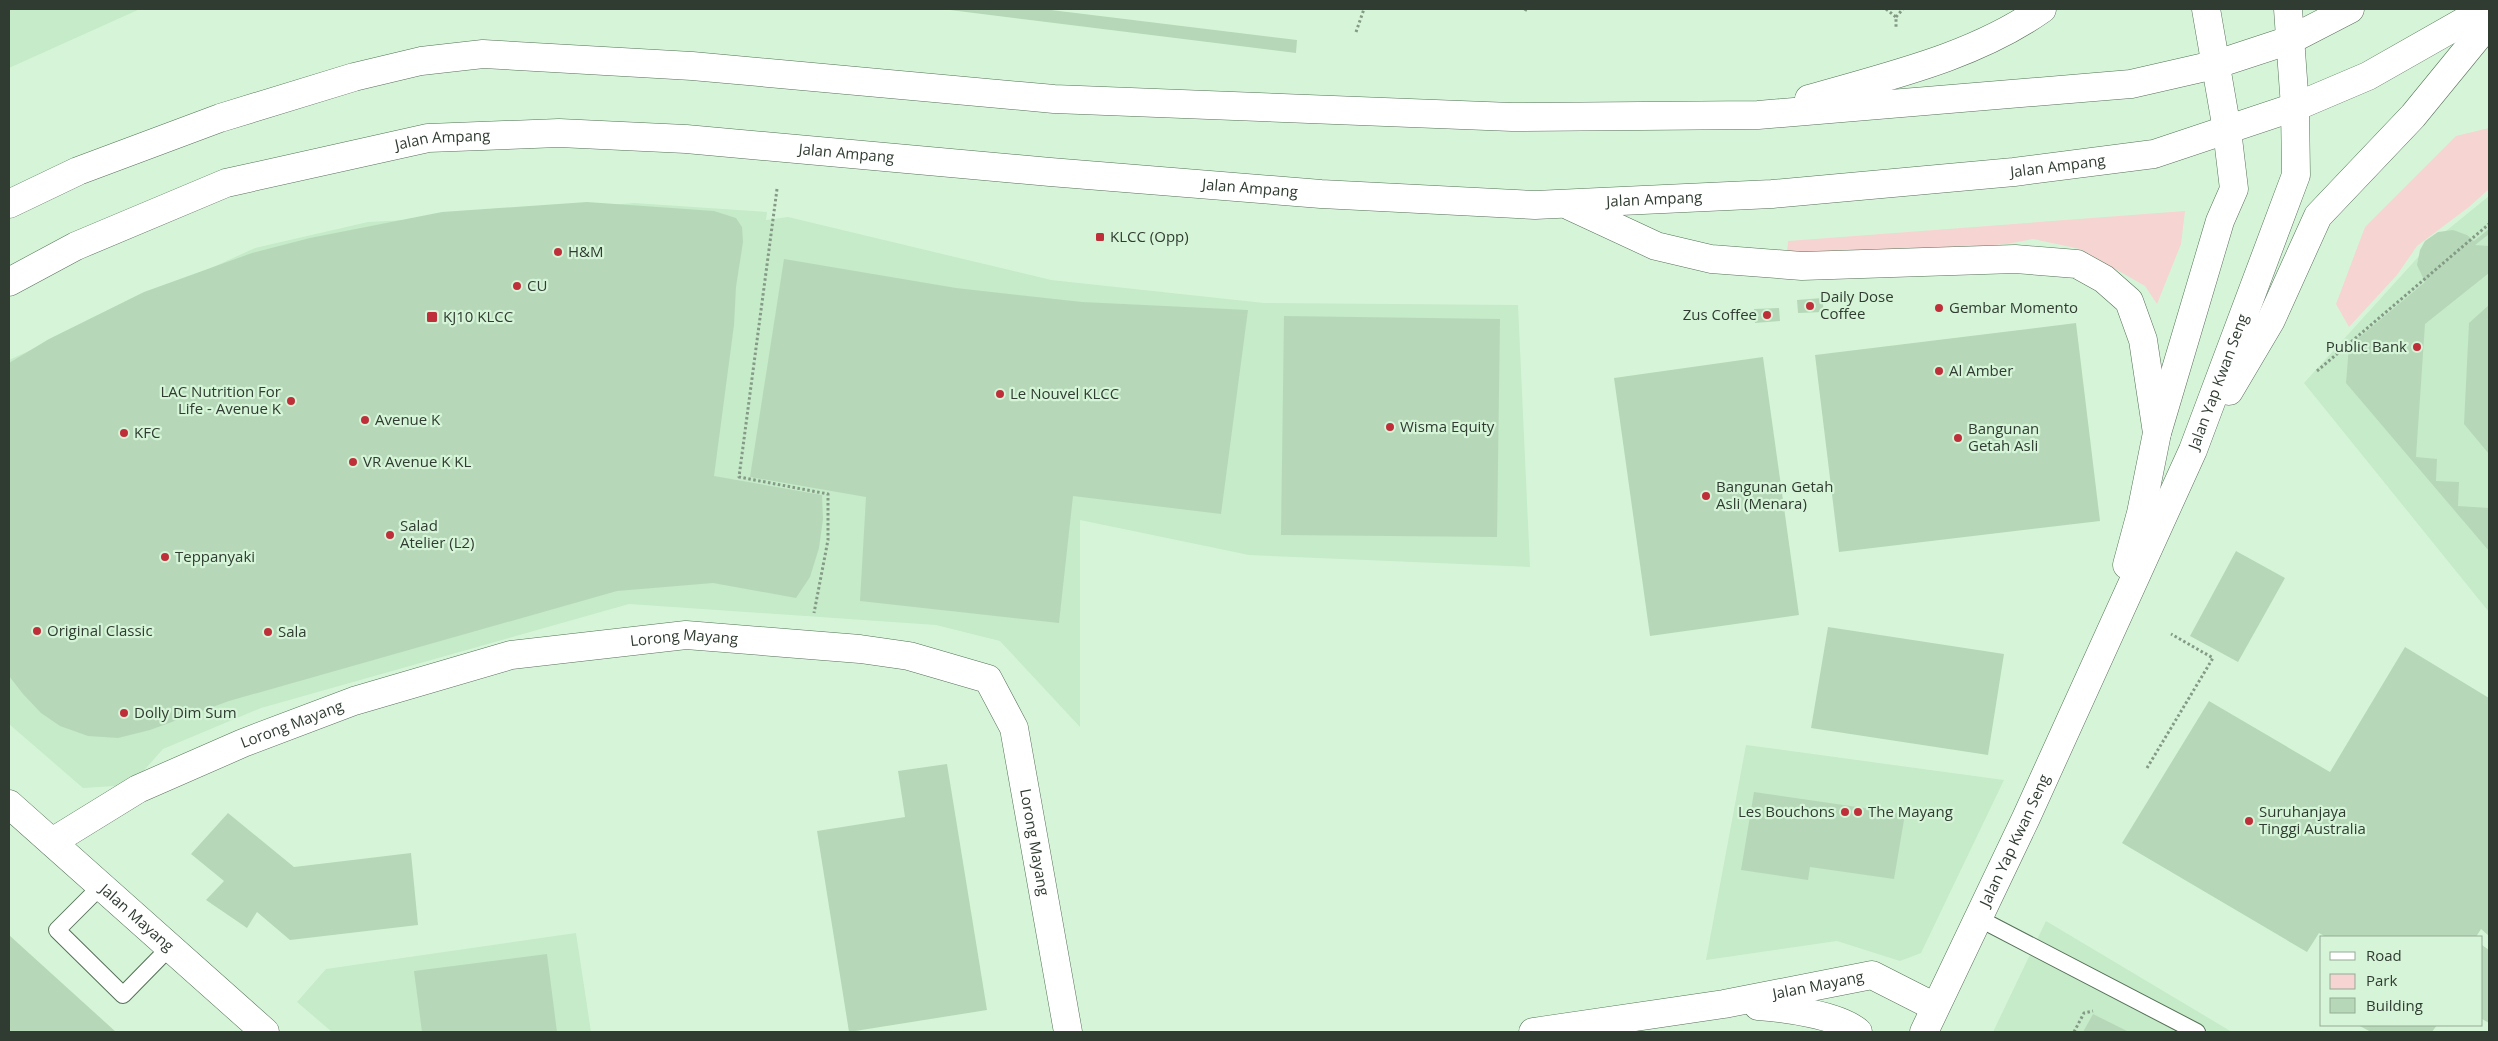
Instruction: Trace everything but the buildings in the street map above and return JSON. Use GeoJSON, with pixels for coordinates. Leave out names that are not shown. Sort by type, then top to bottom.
{"type":"FeatureCollection","features":[{"type":"Feature","properties":{"kind":"main road"},"geometry":{"type":"LineString","coordinates":[[1758,115],[1929,64],[1997,35],[2042,9]]}},
{"type":"Feature","properties":{"kind":"main road","name":"Jalan Yap Kwan Seng"},"geometry":{"type":"LineString","coordinates":[[2104,646],[2141,514],[2157,433],[2220,221],[2234,188],[2227,130],[2214,65],[2206,9]]}},
{"type":"Feature","properties":{"kind":"main road","name":"Jalan Yap Kwan Seng"},"geometry":{"type":"LineString","coordinates":[[1924,1032],[2193,450],[2296,175],[2295,107],[2288,9]]}},
{"type":"Feature","properties":{"kind":"main road"},"geometry":{"type":"LineString","coordinates":[[9,204],[78,171],[220,118],[354,77],[421,62],[483,54],[692,66],[1054,99],[1512,117],[1758,115],[2131,84],[2214,65],[2290,40],[2350,9]]}},
{"type":"Feature","properties":{"kind":"main road","name":"Jalan Ampang"},"geometry":{"type":"LineString","coordinates":[[9,282],[76,246],[226,183],[428,138],[559,133],[686,139],[1321,194],[1535,205],[1772,194],[2014,172],[2154,154],[2295,107],[2368,76],[2486,9]]}},
{"type":"Feature","properties":{"kind":"main road"},"geometry":{"type":"LineString","coordinates":[[2193,450],[2271,320],[2318,216],[2413,116],[2489,22]]}},
{"type":"Feature","properties":{"kind":"main road"},"geometry":{"type":"LineString","coordinates":[[1566,204],[1656,246],[1711,259],[1802,266],[2015,259],[2077,264],[2104,279],[2130,301],[2143,340],[2157,433]]}},
{"type":"Feature","properties":{"kind":"main road","name":"Lorong Mayang"},"geometry":{"type":"LineString","coordinates":[[52,842],[138,789],[243,743],[354,701],[511,655],[686,635],[860,649],[909,656],[988,679],[1014,728],[1068,1032]]}},
{"type":"Feature","properties":{"kind":"main road","name":"Jalan Mayang"},"geometry":{"type":"LineString","coordinates":[[9,804],[266,1032]]}},
{"type":"Feature","properties":{"kind":"main road","name":"Jalan Mayang"},"geometry":{"type":"LineString","coordinates":[[1532,1032],[1724,1004],[1872,975],[1935,1007]]}},
{"type":"Feature","properties":{"kind":"main road","name":"Jalan Mayang"},"geometry":{"type":"LineString","coordinates":[[1724,1004],[1790,1009],[1846,1024],[1858,1032]]}},
{"type":"Feature","properties":{"kind":"lane"},"geometry":{"type":"LineString","coordinates":[[101,886],[57,930],[123,995],[170,947]]}},
{"type":"Feature","properties":{"kind":"lane"},"geometry":{"type":"LineString","coordinates":[[1978,918],[2197,1032]]}},
{"type":"Feature","properties":{"kind":"path"},"geometry":{"type":"LineString","coordinates":[[1356,32],[1364,9]]}},
{"type":"Feature","properties":{"kind":"path"},"geometry":{"type":"LineString","coordinates":[[1886,9],[1896,17]]}},
{"type":"Feature","properties":{"kind":"path"},"geometry":{"type":"LineString","coordinates":[[1896,29],[1896,17],[1903,9]]}},
{"type":"Feature","properties":{"kind":"path"},"geometry":{"type":"LineString","coordinates":[[776,189],[739,477],[828,494],[828,540],[807,645]]}},
{"type":"Feature","properties":{"kind":"path"},"geometry":{"type":"LineString","coordinates":[[2317,371],[2489,224]]}},
{"type":"Feature","properties":{"kind":"path"},"geometry":{"type":"LineString","coordinates":[[2147,768],[2213,658],[2171,634]]}},
{"type":"Feature","properties":{"kind":"path"},"geometry":{"type":"LineString","coordinates":[[2074,1032],[2084,1013],[2098,1010]]}},
{"type":"Feature","properties":{"kind":"shaded area"},"geometry":{"type":"Polygon","coordinates":[[[9,9],[140,9],[9,68],[9,9]]]}},
{"type":"Feature","properties":{"kind":"shaded area"},"geometry":{"type":"Polygon","coordinates":[[[2489,196],[2489,612],[2304,383],[2430,244],[2489,196]]]}},
{"type":"Feature","properties":{"kind":"shaded area"},"geometry":{"type":"Polygon","coordinates":[[[634,203],[767,212],[766,220],[788,217],[1051,280],[1264,303],[1518,305],[1530,567],[1249,555],[1080,520],[1080,727],[1000,641],[936,625],[629,604],[261,708],[163,749],[131,785],[83,788],[9,724],[9,360],[255,248],[368,222],[481,216],[634,203]]]}},
{"type":"Feature","properties":{"kind":"shaded area"},"geometry":{"type":"Polygon","coordinates":[[[1746,745],[2004,780],[1921,953],[1900,961],[1837,941],[1706,960],[1746,745]]]}},
{"type":"Feature","properties":{"kind":"shaded area"},"geometry":{"type":"Polygon","coordinates":[[[2046,921],[2232,1032],[1993,1032],[2046,921]]]}},
{"type":"Feature","properties":{"kind":"shaded area"},"geometry":{"type":"Polygon","coordinates":[[[576,933],[591,1032],[332,1032],[297,1002],[326,969],[576,933]]]}},
{"type":"Feature","properties":{"kind":"green space"},"geometry":{"type":"Polygon","coordinates":[[[2489,128],[2489,189],[2469,207],[2417,246],[2397,275],[2349,327],[2336,304],[2365,227],[2456,136],[2489,128]]]}},
{"type":"Feature","properties":{"kind":"green space"},"geometry":{"type":"Polygon","coordinates":[[[2185,211],[2181,244],[2157,304],[2145,286],[2080,249],[2033,239],[2007,244],[1931,250],[1787,253],[1788,241],[2185,211]]]}},
{"type":"Feature","properties":{"kind":"place","name":"KLCC (Opp)"},"geometry":{"type":"Point","coordinates":[1100,237]}},
{"type":"Feature","properties":{"kind":"place","name":"H&M"},"geometry":{"type":"Point","coordinates":[558,252]}},
{"type":"Feature","properties":{"kind":"place","name":"CU"},"geometry":{"type":"Point","coordinates":[517,286]}},
{"type":"Feature","properties":{"kind":"place","name":"Daily Dose Coffee"},"geometry":{"type":"Point","coordinates":[1810,306]}},
{"type":"Feature","properties":{"kind":"place","name":"Gembar Momento"},"geometry":{"type":"Point","coordinates":[1939,308]}},
{"type":"Feature","properties":{"kind":"place","name":"Zus Coffee"},"geometry":{"type":"Point","coordinates":[1767,315]}},
{"type":"Feature","properties":{"kind":"place","name":"KJ10 KLCC"},"geometry":{"type":"Point","coordinates":[432,317]}},
{"type":"Feature","properties":{"kind":"place","name":"Public Bank"},"geometry":{"type":"Point","coordinates":[2417,347]}},
{"type":"Feature","properties":{"kind":"place","name":"Al Amber"},"geometry":{"type":"Point","coordinates":[1939,371]}},
{"type":"Feature","properties":{"kind":"place","name":"Le Nouvel KLCC"},"geometry":{"type":"Point","coordinates":[1000,394]}},
{"type":"Feature","properties":{"kind":"place","name":"LAC Nutrition For Life - Avenue K"},"geometry":{"type":"Point","coordinates":[291,401]}},
{"type":"Feature","properties":{"kind":"place","name":"Avenue K"},"geometry":{"type":"Point","coordinates":[365,420]}},
{"type":"Feature","properties":{"kind":"place","name":"Wisma Equity"},"geometry":{"type":"Point","coordinates":[1390,427]}},
{"type":"Feature","properties":{"kind":"place","name":"KFC"},"geometry":{"type":"Point","coordinates":[124,433]}},
{"type":"Feature","properties":{"kind":"place","name":"Bangunan Getah Asli"},"geometry":{"type":"Point","coordinates":[1958,438]}},
{"type":"Feature","properties":{"kind":"place","name":"VR Avenue K KL"},"geometry":{"type":"Point","coordinates":[353,462]}},
{"type":"Feature","properties":{"kind":"place","name":"Bangunan Getah Asli (Menara)"},"geometry":{"type":"Point","coordinates":[1706,496]}},
{"type":"Feature","properties":{"kind":"place","name":"Salad Atelier (L2)"},"geometry":{"type":"Point","coordinates":[390,535]}},
{"type":"Feature","properties":{"kind":"place","name":"Teppanyaki"},"geometry":{"type":"Point","coordinates":[165,557]}},
{"type":"Feature","properties":{"kind":"place","name":"Original Classic"},"geometry":{"type":"Point","coordinates":[37,631]}},
{"type":"Feature","properties":{"kind":"place","name":"Sala"},"geometry":{"type":"Point","coordinates":[268,632]}},
{"type":"Feature","properties":{"kind":"place","name":"Dolly Dim Sum"},"geometry":{"type":"Point","coordinates":[124,713]}},
{"type":"Feature","properties":{"kind":"place","name":"Les Bouchons"},"geometry":{"type":"Point","coordinates":[1845,812]}},
{"type":"Feature","properties":{"kind":"place","name":"The Mayang"},"geometry":{"type":"Point","coordinates":[1858,812]}},
{"type":"Feature","properties":{"kind":"place","name":"Suruhanjaya Tinggi Australia"},"geometry":{"type":"Point","coordinates":[2249,821]}}]}
